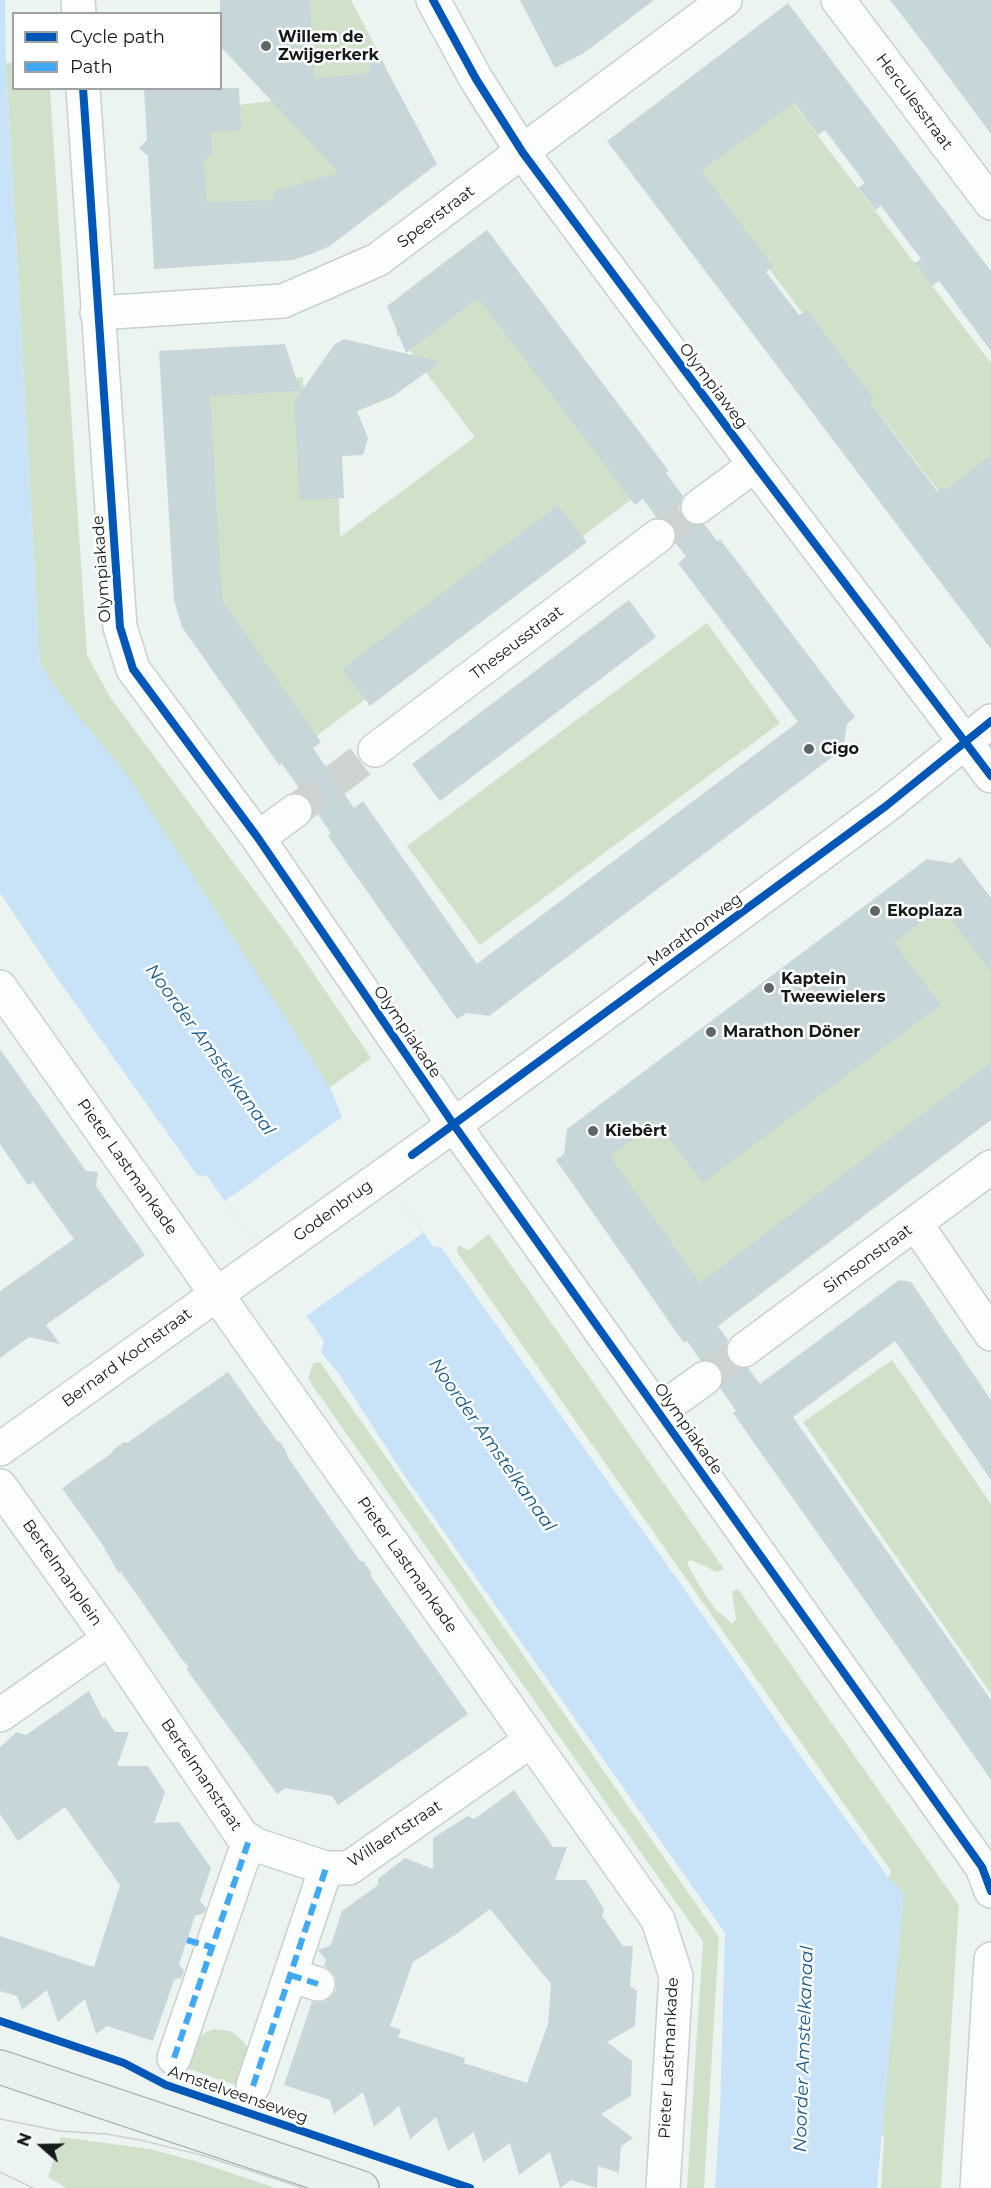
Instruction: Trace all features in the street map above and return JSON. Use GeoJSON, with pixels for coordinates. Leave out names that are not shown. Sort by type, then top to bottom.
{"type":"FeatureCollection","features":[{"type":"Feature","properties":{"kind":"main road"},"geometry":{"type":"LineString","coordinates":[[0,2067],[362,2188]]}},
{"type":"Feature","properties":{"kind":"street","name":"Olympiaweg"},"geometry":{"type":"LineString","coordinates":[[433,0],[476,79],[523,153],[755,465],[991,776]]}},
{"type":"Feature","properties":{"kind":"street","name":"Speerstraat"},"geometry":{"type":"LineString","coordinates":[[97,313],[283,301],[377,260],[725,0]]}},
{"type":"Feature","properties":{"kind":"street","name":"Herculesstraat"},"geometry":{"type":"LineString","coordinates":[[838,0],[991,203]]}},
{"type":"Feature","properties":{"kind":"street","name":"Olympiakade"},"geometry":{"type":"LineString","coordinates":[[83,90],[120,627],[133,669],[258,838],[454,1125],[982,1867],[991,1891]]}},
{"type":"Feature","properties":{"kind":"street"},"geometry":{"type":"LineString","coordinates":[[698,507],[755,465]]}},
{"type":"Feature","properties":{"kind":"street","name":"Theseusstraat"},"geometry":{"type":"LineString","coordinates":[[375,750],[658,536]]}},
{"type":"Feature","properties":{"kind":"street","name":"Marathonweg"},"geometry":{"type":"LineString","coordinates":[[412,1155],[886,806],[991,721]]}},
{"type":"Feature","properties":{"kind":"street"},"geometry":{"type":"LineString","coordinates":[[258,838],[295,811]]}},
{"type":"Feature","properties":{"kind":"street","name":"Pieter Lastmankade"},"geometry":{"type":"LineString","coordinates":[[0,987],[658,1920],[676,1976],[663,2188]]}},
{"type":"Feature","properties":{"kind":"street","name":"Godenbrug"},"geometry":{"type":"LineString","coordinates":[[254,1267],[412,1155]]}},
{"type":"Feature","properties":{"kind":"street","name":"Simsonstraat"},"geometry":{"type":"LineString","coordinates":[[744,1350],[991,1167]]}},
{"type":"Feature","properties":{"kind":"street"},"geometry":{"type":"LineString","coordinates":[[916,1224],[991,1334]]}},
{"type":"Feature","properties":{"kind":"street","name":"Bernard Kochstraat"},"geometry":{"type":"LineString","coordinates":[[0,1449],[254,1267]]}},
{"type":"Feature","properties":{"kind":"street"},"geometry":{"type":"LineString","coordinates":[[659,1411],[705,1378]]}},
{"type":"Feature","properties":{"kind":"street","name":"Bertelmanplein"},"geometry":{"type":"LineString","coordinates":[[0,1486],[109,1639],[0,1715]]}},
{"type":"Feature","properties":{"kind":"street","name":"Bertelmanstraat"},"geometry":{"type":"LineString","coordinates":[[109,1639],[242,1836],[256,1845],[326,1868]]}},
{"type":"Feature","properties":{"kind":"street","name":"Willaertstraat"},"geometry":{"type":"LineString","coordinates":[[254,2086],[304,1979],[326,1868],[349,1868],[530,1741]]}},
{"type":"Feature","properties":{"kind":"street"},"geometry":{"type":"LineString","coordinates":[[174,2058],[199,1944],[249,1840]]}},
{"type":"Feature","properties":{"kind":"street"},"geometry":{"type":"LineString","coordinates":[[977,2188],[991,1959]]}},
{"type":"Feature","properties":{"kind":"green space"},"geometry":{"type":"Polygon","coordinates":[[[305,0],[351,0],[386,67],[378,78],[307,89],[305,0]]]}},
{"type":"Feature","properties":{"kind":"green space"},"geometry":{"type":"Polygon","coordinates":[[[6,63],[12,63],[12,90],[50,90],[87,655],[110,697],[289,937],[371,1058],[329,1088],[313,1061],[40,665],[6,63]]]}},
{"type":"Feature","properties":{"kind":"green space"},"geometry":{"type":"Polygon","coordinates":[[[777,82],[991,363],[991,560],[682,155],[777,82]]]}},
{"type":"Feature","properties":{"kind":"green space"},"geometry":{"type":"Polygon","coordinates":[[[365,90],[392,150],[288,223],[192,231],[195,110],[365,90]]]}},
{"type":"Feature","properties":{"kind":"green space"},"geometry":{"type":"Polygon","coordinates":[[[486,258],[652,484],[294,753],[208,604],[196,387],[303,377],[308,492],[339,490],[340,537],[475,437],[396,333],[486,258]]]}},
{"type":"Feature","properties":{"kind":"green space"},"geometry":{"type":"Polygon","coordinates":[[[707,623],[780,723],[480,945],[407,846],[707,623]]]}},
{"type":"Feature","properties":{"kind":"green space"},"geometry":{"type":"Polygon","coordinates":[[[948,885],[991,943],[991,1091],[710,1305],[596,1164],[948,885]]]}},
{"type":"Feature","properties":{"kind":"green space"},"geometry":{"type":"Polygon","coordinates":[[[489,1234],[724,1569],[717,1572],[691,1560],[687,1563],[715,1609],[733,1624],[736,1618],[732,1592],[738,1589],[959,1905],[941,2188],[881,2188],[884,2136],[881,2134],[899,1889],[888,1877],[891,1871],[457,1252],[458,1245],[469,1250],[489,1234]]]}},
{"type":"Feature","properties":{"kind":"green space"},"geometry":{"type":"Polygon","coordinates":[[[892,1360],[991,1504],[991,1694],[803,1422],[892,1360]]]}},
{"type":"Feature","properties":{"kind":"green space"},"geometry":{"type":"Polygon","coordinates":[[[320,1362],[719,1937],[704,2188],[687,2188],[703,1941],[308,1379],[313,1363],[320,1362]]]}},
{"type":"Feature","properties":{"kind":"green space"},"geometry":{"type":"Polygon","coordinates":[[[214,2029],[230,2031],[249,2049],[241,2087],[186,2068],[196,2041],[204,2033],[214,2029]]]}},
{"type":"Feature","properties":{"kind":"green space"},"geometry":{"type":"Polygon","coordinates":[[[61,2137],[150,2149],[195,2161],[276,2188],[66,2188],[48,2177],[61,2137]]]}},
{"type":"Feature","properties":{"kind":"water","name":"Noorder Amstelkanaal"},"geometry":{"type":"Polygon","coordinates":[[[0,0],[5,0],[6,63],[40,665],[61,695],[126,773],[315,1063],[333,1094],[343,1120],[433,1246],[441,1247],[806,1764],[888,1877],[904,1894],[877,2188],[715,2188],[720,2110],[725,1933],[404,1475],[339,1374],[321,1352],[324,1341],[207,1176],[197,1175],[52,971],[0,893],[0,0]]]}},
{"type":"Feature","properties":{"kind":"pier"},"geometry":{"type":"Polygon","coordinates":[[[342,1117],[423,1233],[306,1316],[225,1201],[342,1117]]]}},
{"type":"Feature","properties":{"kind":"building"},"geometry":{"type":"Polygon","coordinates":[[[220,0],[310,0],[314,79],[368,73],[376,50],[437,164],[330,246],[311,254],[293,260],[154,269],[148,156],[139,148],[147,140],[144,90],[239,88],[241,130],[211,132],[212,154],[204,160],[206,202],[274,200],[275,191],[339,173],[222,48],[222,12],[220,12],[220,0]]]}},
{"type":"Feature","properties":{"kind":"building"},"geometry":{"type":"Polygon","coordinates":[[[520,0],[654,0],[584,53],[555,68],[520,0]]]}},
{"type":"Feature","properties":{"kind":"building"},"geometry":{"type":"Polygon","coordinates":[[[890,0],[991,0],[991,134],[930,52],[890,0]]]}},
{"type":"Feature","properties":{"kind":"building"},"geometry":{"type":"Polygon","coordinates":[[[788,3],[991,271],[991,351],[939,281],[932,286],[915,263],[921,259],[881,206],[875,210],[858,188],[865,183],[825,130],[818,135],[794,103],[701,171],[773,266],[766,272],[799,315],[807,310],[874,399],[870,402],[937,491],[942,488],[944,491],[991,455],[991,649],[607,141],[788,3]]]}},
{"type":"Feature","properties":{"kind":"building"},"geometry":{"type":"Polygon","coordinates":[[[487,230],[669,471],[666,473],[683,496],[679,508],[683,519],[691,524],[704,524],[718,542],[720,539],[855,717],[847,724],[843,749],[489,1016],[467,1013],[457,1019],[328,836],[331,834],[310,800],[282,764],[279,765],[182,627],[174,600],[159,351],[285,344],[300,391],[210,396],[222,600],[321,742],[313,748],[354,808],[363,801],[477,964],[798,722],[678,563],[686,557],[675,542],[677,534],[673,525],[666,519],[656,517],[643,499],[635,505],[478,298],[406,353],[387,306],[487,230]]]}},
{"type":"Feature","properties":{"kind":"building"},"geometry":{"type":"Polygon","coordinates":[[[344,339],[441,362],[392,397],[357,411],[368,438],[363,455],[342,456],[344,498],[300,500],[294,402],[334,345],[344,339]]]}},
{"type":"Feature","properties":{"kind":"building"},"geometry":{"type":"Polygon","coordinates":[[[558,505],[587,542],[370,706],[342,669],[558,505]]]}},
{"type":"Feature","properties":{"kind":"building"},"geometry":{"type":"Polygon","coordinates":[[[629,600],[656,637],[440,801],[412,764],[629,600]]]}},
{"type":"Feature","properties":{"kind":"building"},"geometry":{"type":"Polygon","coordinates":[[[960,857],[991,898],[991,972],[941,907],[894,943],[941,1005],[703,1183],[656,1122],[610,1156],[700,1283],[991,1062],[991,1120],[718,1326],[728,1340],[725,1352],[729,1361],[737,1367],[748,1368],[760,1384],[899,1280],[911,1282],[991,1400],[991,1480],[895,1341],[793,1417],[991,1700],[991,1780],[733,1413],[736,1411],[720,1388],[724,1377],[721,1368],[712,1361],[700,1360],[687,1341],[684,1343],[556,1160],[564,1154],[567,1129],[927,859],[952,863],[960,857]]]}},
{"type":"Feature","properties":{"kind":"building"},"geometry":{"type":"Polygon","coordinates":[[[0,1049],[86,1171],[98,1172],[96,1186],[145,1255],[46,1325],[60,1344],[29,1337],[0,1358],[0,1291],[74,1239],[33,1182],[28,1185],[0,1144],[0,1049]]]}},
{"type":"Feature","properties":{"kind":"building"},"geometry":{"type":"Polygon","coordinates":[[[228,1372],[277,1441],[280,1442],[287,1456],[360,1561],[363,1561],[371,1572],[370,1575],[468,1714],[338,1805],[332,1796],[285,1788],[277,1794],[187,1670],[188,1667],[121,1572],[118,1572],[102,1544],[62,1488],[124,1442],[127,1443],[228,1372]]]}},
{"type":"Feature","properties":{"kind":"building"},"geometry":{"type":"Polygon","coordinates":[[[89,1691],[103,1719],[105,1718],[115,1732],[129,1732],[117,1766],[148,1766],[165,1792],[154,1823],[179,1822],[211,1868],[200,1901],[206,1908],[204,1913],[195,1916],[179,1964],[184,1971],[182,1977],[174,1980],[153,2041],[107,2026],[96,2034],[85,1999],[58,2022],[47,1990],[22,2010],[17,1996],[0,1991],[0,1936],[94,1967],[120,1885],[65,1807],[18,1841],[0,1814],[0,1747],[17,1732],[26,1735],[89,1691]]]}},
{"type":"Feature","properties":{"kind":"building"},"geometry":{"type":"Polygon","coordinates":[[[514,1790],[553,1847],[567,1847],[555,1880],[586,1880],[604,1909],[602,1916],[623,1946],[633,1946],[630,1986],[637,1991],[635,2026],[607,2042],[632,2061],[631,2096],[601,2114],[633,2138],[621,2146],[619,2173],[598,2166],[597,2188],[571,2180],[560,2188],[550,2152],[519,2175],[510,2143],[483,2162],[474,2132],[448,2151],[436,2117],[410,2139],[399,2106],[374,2127],[363,2092],[334,2114],[330,2100],[284,2085],[312,2002],[323,2002],[336,1990],[336,1979],[324,1966],[326,1960],[318,1950],[331,1945],[342,1911],[378,1885],[378,1879],[405,1858],[433,1869],[433,1838],[468,1816],[474,1819],[514,1790]],[[490,1909],[413,1962],[390,2026],[401,2030],[398,2037],[465,2058],[464,2063],[527,2083],[548,2024],[551,1984],[490,1909]]]}},
{"type":"Feature","properties":{"kind":"tunnel"},"geometry":{"type":"LineString","coordinates":[[658,536],[698,507]]}},
{"type":"Feature","properties":{"kind":"tunnel"},"geometry":{"type":"LineString","coordinates":[[295,811],[375,750]]}},
{"type":"Feature","properties":{"kind":"tunnel"},"geometry":{"type":"LineString","coordinates":[[705,1378],[744,1350]]}},
{"type":"Feature","properties":{"kind":"tram line"},"geometry":{"type":"LineString","coordinates":[[0,2119],[60,2131],[106,2134],[140,2140],[201,2155],[303,2188]]}},
{"type":"Feature","properties":{"kind":"tram line"},"geometry":{"type":"LineString","coordinates":[[0,2172],[33,2188]]}},
{"type":"Feature","properties":{"kind":"marked path"},"geometry":{"type":"LineString","coordinates":[[174,2058],[249,1840]]}},
{"type":"Feature","properties":{"kind":"marked path"},"geometry":{"type":"LineString","coordinates":[[253,2086],[326,1868]]}},
{"type":"Feature","properties":{"kind":"marked path"},"geometry":{"type":"LineString","coordinates":[[187,1940],[211,1947]]}},
{"type":"Feature","properties":{"kind":"marked path"},"geometry":{"type":"LineString","coordinates":[[290,1975],[318,1984]]}},
{"type":"Feature","properties":{"kind":"cycle path"},"geometry":{"type":"LineString","coordinates":[[433,0],[476,79],[523,153],[755,465],[991,776]]}},
{"type":"Feature","properties":{"kind":"cycle path"},"geometry":{"type":"LineString","coordinates":[[83,90],[120,627],[133,669],[258,838],[454,1125],[982,1867],[991,1891]]}},
{"type":"Feature","properties":{"kind":"cycle path"},"geometry":{"type":"LineString","coordinates":[[412,1155],[886,806],[991,721]]}},
{"type":"Feature","properties":{"kind":"cycle path","name":"Amstelveenseweg"},"geometry":{"type":"LineString","coordinates":[[0,2021],[124,2063],[166,2085],[470,2188]]}},
{"type":"Feature","properties":{"kind":"place","name":"Willem de Zwijgerkerk"},"geometry":{"type":"Point","coordinates":[266,46]}},
{"type":"Feature","properties":{"kind":"place","name":"Cigo"},"geometry":{"type":"Point","coordinates":[809,749]}},
{"type":"Feature","properties":{"kind":"place","name":"Ekoplaza"},"geometry":{"type":"Point","coordinates":[875,911]}},
{"type":"Feature","properties":{"kind":"place","name":"Kaptein Tweewielers"},"geometry":{"type":"Point","coordinates":[769,988]}},
{"type":"Feature","properties":{"kind":"place","name":"Marathon Döner"},"geometry":{"type":"Point","coordinates":[711,1032]}},
{"type":"Feature","properties":{"kind":"place","name":"Kiebêrt"},"geometry":{"type":"Point","coordinates":[593,1131]}}]}
